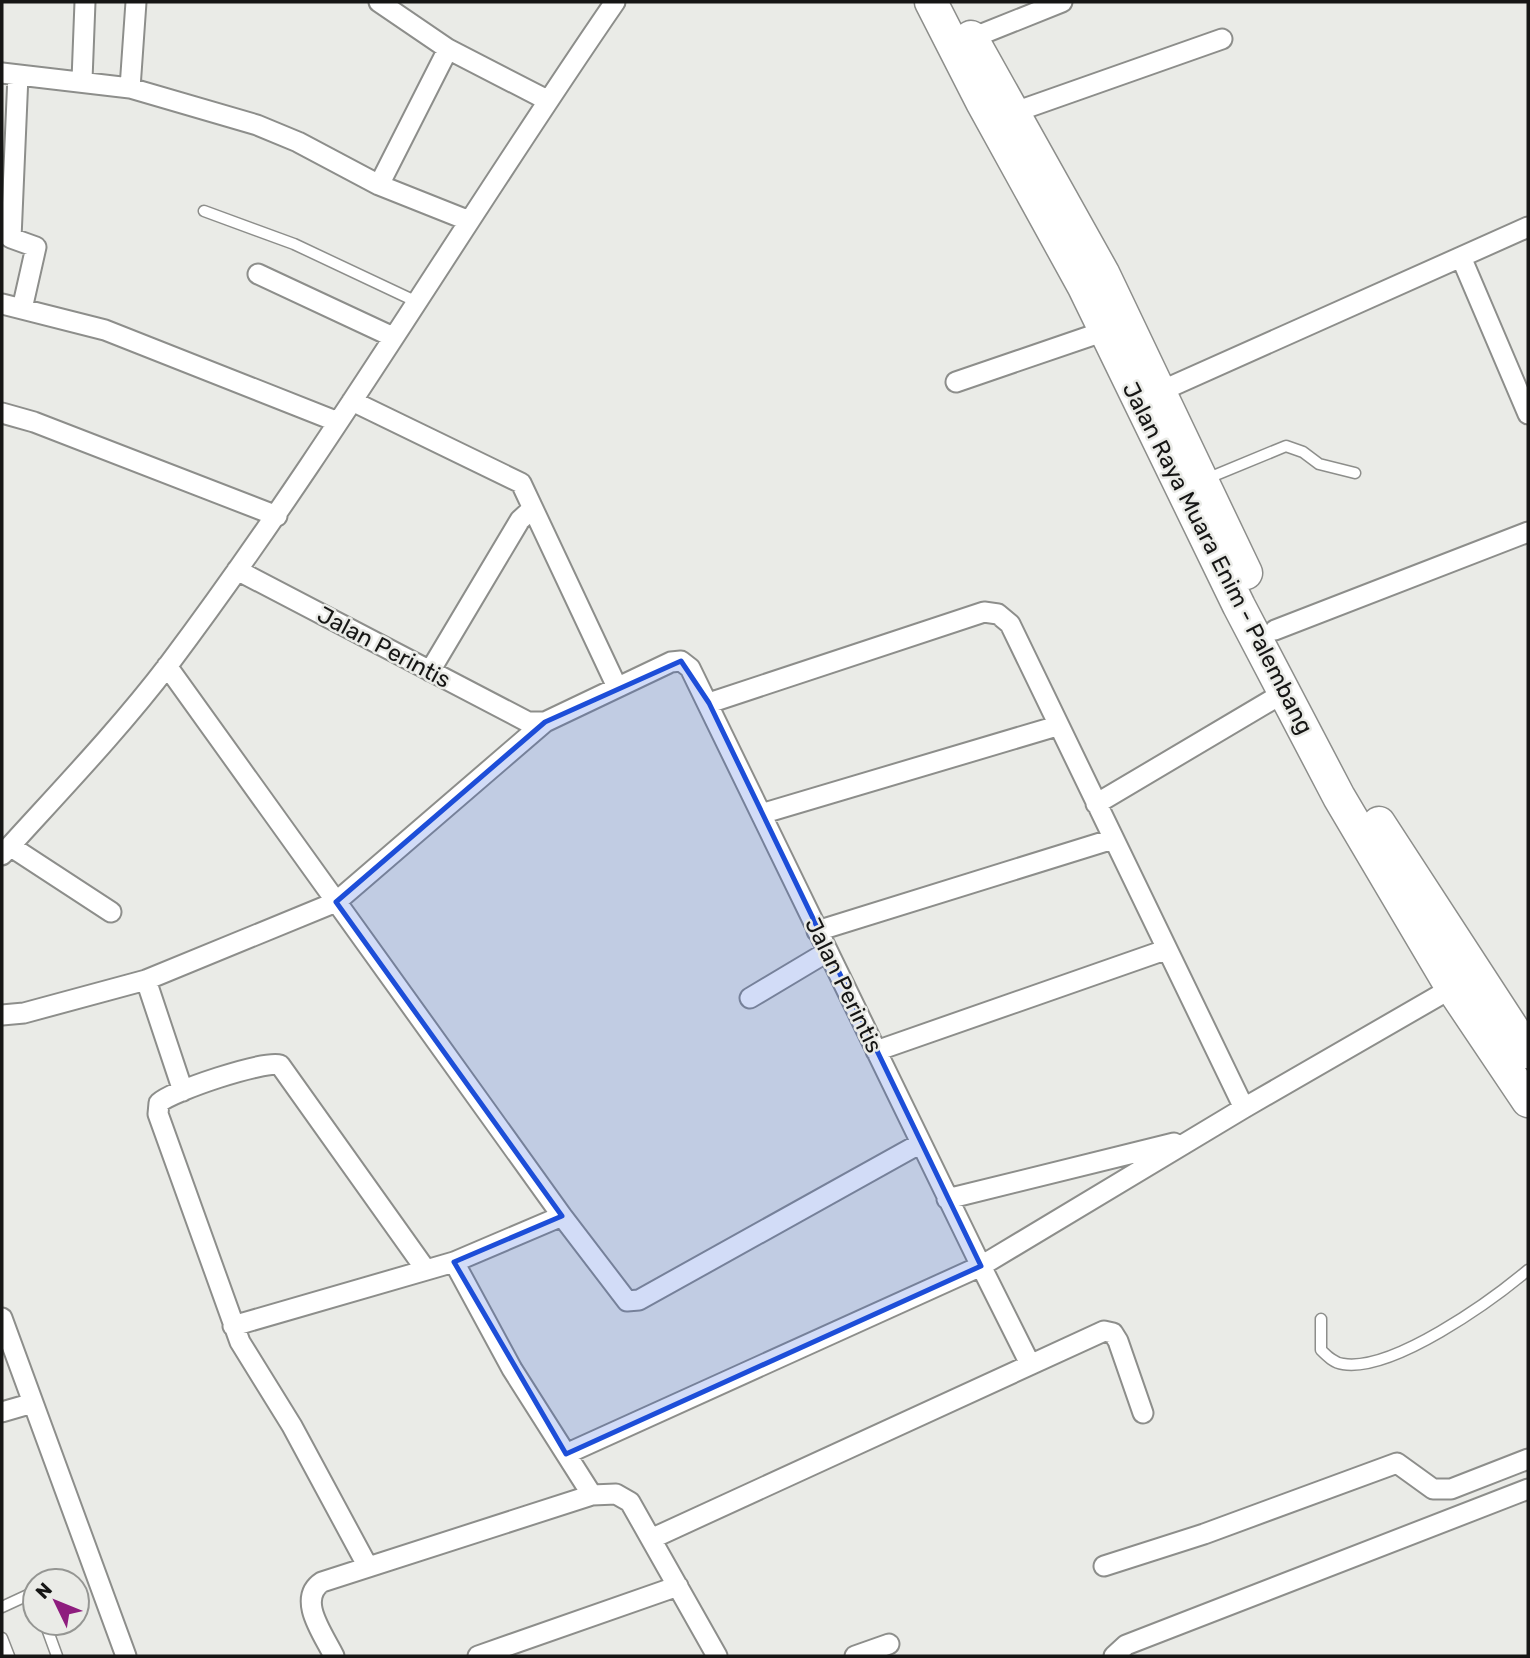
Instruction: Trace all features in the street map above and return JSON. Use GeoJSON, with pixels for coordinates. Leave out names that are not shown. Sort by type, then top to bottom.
{"type":"FeatureCollection","features":[{"type":"Feature","properties":{"kind":"main road","name":"Jalan Raya Muara Enim - Palembang"},"geometry":{"type":"LineString","coordinates":[[931,2],[1105,331],[1202,481],[1275,631],[1489,1017],[1528,1101]]}},
{"type":"Feature","properties":{"kind":"main road","name":"Jalan Raya Muara Enim - Palembang"},"geometry":{"type":"LineString","coordinates":[[952,2],[1102,273],[1149,396],[1285,692],[1339,797],[1452,988],[1528,1052]]}},
{"type":"Feature","properties":{"kind":"street"},"geometry":{"type":"LineString","coordinates":[[82,80],[85,2]]}},
{"type":"Feature","properties":{"kind":"street"},"geometry":{"type":"LineString","coordinates":[[130,88],[136,2]]}},
{"type":"Feature","properties":{"kind":"street"},"geometry":{"type":"LineString","coordinates":[[379,2],[448,49],[547,100]]}},
{"type":"Feature","properties":{"kind":"street"},"geometry":{"type":"LineString","coordinates":[[111,912],[6,851],[167,666],[277,516],[467,220],[615,2]]}},
{"type":"Feature","properties":{"kind":"street"},"geometry":{"type":"LineString","coordinates":[[972,38],[1062,2]]}},
{"type":"Feature","properties":{"kind":"street"},"geometry":{"type":"LineString","coordinates":[[1015,112],[1222,39]]}},
{"type":"Feature","properties":{"kind":"street"},"geometry":{"type":"LineString","coordinates":[[379,185],[448,49]]}},
{"type":"Feature","properties":{"kind":"street"},"geometry":{"type":"LineString","coordinates":[[22,309],[36,247],[11,238],[10,74],[82,80],[130,88],[257,125],[298,142],[379,185],[467,220]]}},
{"type":"Feature","properties":{"kind":"street"},"geometry":{"type":"LineString","coordinates":[[1149,396],[1528,227]]}},
{"type":"Feature","properties":{"kind":"street"},"geometry":{"type":"LineString","coordinates":[[1461,257],[1528,414]]}},
{"type":"Feature","properties":{"kind":"street"},"geometry":{"type":"LineString","coordinates":[[258,274],[393,337]]}},
{"type":"Feature","properties":{"kind":"street"},"geometry":{"type":"LineString","coordinates":[[2,304],[105,330],[338,422]]}},
{"type":"Feature","properties":{"kind":"street"},"geometry":{"type":"LineString","coordinates":[[956,382],[1105,331]]}},
{"type":"Feature","properties":{"kind":"street"},"geometry":{"type":"LineString","coordinates":[[352,401],[517,480],[527,491],[532,509],[617,687]]}},
{"type":"Feature","properties":{"kind":"street"},"geometry":{"type":"LineString","coordinates":[[2,413],[34,422],[277,516]]}},
{"type":"Feature","properties":{"kind":"street"},"geometry":{"type":"LineString","coordinates":[[430,671],[520,520],[532,509]]}},
{"type":"Feature","properties":{"kind":"street"},"geometry":{"type":"LineString","coordinates":[[1275,631],[1528,532]]}},
{"type":"Feature","properties":{"kind":"street","name":"Jalan Perintis"},"geometry":{"type":"LineString","coordinates":[[237,570],[520,719],[545,722],[677,661],[690,668],[947,1199],[1030,1364]]}},
{"type":"Feature","properties":{"kind":"street"},"geometry":{"type":"LineString","coordinates":[[709,703],[988,612],[1003,616],[1010,624],[1165,950],[1244,1108]]}},
{"type":"Feature","properties":{"kind":"street"},"geometry":{"type":"LineString","coordinates":[[167,666],[562,1216],[627,1301],[639,1300],[921,1143]]}},
{"type":"Feature","properties":{"kind":"street"},"geometry":{"type":"LineString","coordinates":[[1096,804],[1285,692]]}},
{"type":"Feature","properties":{"kind":"street"},"geometry":{"type":"LineString","coordinates":[[2,1015],[24,1013],[146,980],[335,902],[545,722]]}},
{"type":"Feature","properties":{"kind":"street"},"geometry":{"type":"LineString","coordinates":[[761,814],[1057,726]]}},
{"type":"Feature","properties":{"kind":"street"},"geometry":{"type":"LineString","coordinates":[[817,932],[1113,839]]}},
{"type":"Feature","properties":{"kind":"street"},"geometry":{"type":"LineString","coordinates":[[876,1051],[1165,950]]}},
{"type":"Feature","properties":{"kind":"street"},"geometry":{"type":"LineString","coordinates":[[750,998],[827,952]]}},
{"type":"Feature","properties":{"kind":"street"},"geometry":{"type":"LineString","coordinates":[[146,980],[183,1091]]}},
{"type":"Feature","properties":{"kind":"street"},"geometry":{"type":"LineString","coordinates":[[565,1454],[981,1266],[1244,1108],[1452,988]]}},
{"type":"Feature","properties":{"kind":"street"},"geometry":{"type":"LineString","coordinates":[[368,1567],[292,1426],[233,1326],[158,1114],[162,1100],[268,1064],[280,1065],[426,1270]]}},
{"type":"Feature","properties":{"kind":"street"},"geometry":{"type":"LineString","coordinates":[[947,1199],[1192,1139]]}},
{"type":"Feature","properties":{"kind":"street"},"geometry":{"type":"LineString","coordinates":[[233,1326],[454,1262],[562,1216]]}},
{"type":"Feature","properties":{"kind":"street"},"geometry":{"type":"LineString","coordinates":[[454,1262],[512,1369],[592,1495]]}},
{"type":"Feature","properties":{"kind":"street"},"geometry":{"type":"LineString","coordinates":[[2,1318],[126,1656]]}},
{"type":"Feature","properties":{"kind":"street"},"geometry":{"type":"LineString","coordinates":[[653,1538],[1095,1333],[1113,1333],[1118,1341],[1143,1413]]}},
{"type":"Feature","properties":{"kind":"street"},"geometry":{"type":"LineString","coordinates":[[2,1412],[33,1403]]}},
{"type":"Feature","properties":{"kind":"street"},"geometry":{"type":"LineString","coordinates":[[1104,1566],[1204,1534],[1397,1463],[1433,1489],[1451,1489],[1528,1459]]}},
{"type":"Feature","properties":{"kind":"street"},"geometry":{"type":"LineString","coordinates":[[1114,1656],[1126,1645],[1528,1489]]}},
{"type":"Feature","properties":{"kind":"street"},"geometry":{"type":"LineString","coordinates":[[334,1656],[310,1607],[312,1592],[328,1579],[592,1495],[616,1494],[630,1502],[653,1538],[718,1656]]}},
{"type":"Feature","properties":{"kind":"street"},"geometry":{"type":"LineString","coordinates":[[478,1656],[524,1649],[678,1586]]}},
{"type":"Feature","properties":{"kind":"street"},"geometry":{"type":"LineString","coordinates":[[855,1656],[889,1644]]}},
{"type":"Feature","properties":{"kind":"lane"},"geometry":{"type":"LineString","coordinates":[[204,211],[294,244],[415,301]]}},
{"type":"Feature","properties":{"kind":"lane"},"geometry":{"type":"LineString","coordinates":[[1202,481],[1286,446],[1303,452],[1319,464],[1355,472]]}},
{"type":"Feature","properties":{"kind":"lane"},"geometry":{"type":"LineString","coordinates":[[1321,1319],[1321,1350],[1329,1358],[1342,1364],[1368,1364],[1445,1330],[1528,1270]]}},
{"type":"Feature","properties":{"kind":"lane"},"geometry":{"type":"LineString","coordinates":[[2,1607],[21,1598]]}},
{"type":"Feature","properties":{"kind":"lane"},"geometry":{"type":"LineString","coordinates":[[50,1637],[57,1656]]}},
{"type":"Feature","properties":{"kind":"lane"},"geometry":{"type":"LineString","coordinates":[[2,1638],[9,1656]]}},
{"type":"Feature","properties":{"kind":"highlighted area"},"geometry":{"type":"Polygon","coordinates":[[[681,661],[709,703],[981,1266],[566,1454],[454,1262],[562,1216],[336,902],[545,722],[681,661]]]}}]}
